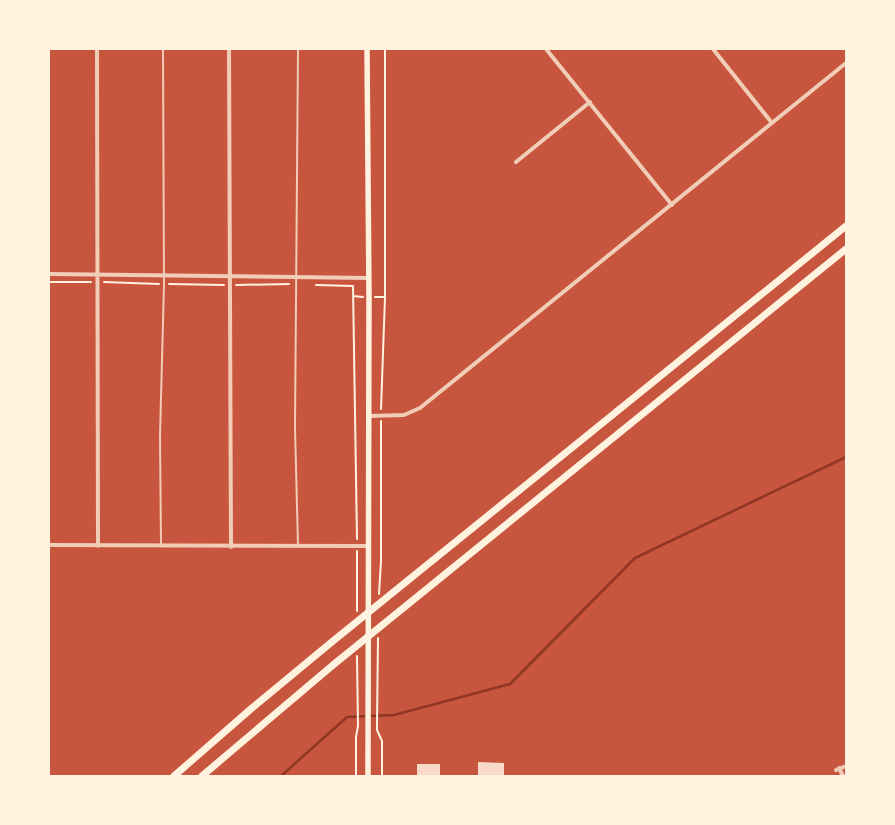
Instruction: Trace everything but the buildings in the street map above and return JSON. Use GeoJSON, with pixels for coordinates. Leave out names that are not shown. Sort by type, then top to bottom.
{"type":"FeatureCollection","features":[{"type":"Feature","properties":{"kind":"highway"},"geometry":{"type":"LineString","coordinates":[[174,776],[333,641],[846,226]]}},
{"type":"Feature","properties":{"kind":"highway"},"geometry":{"type":"LineString","coordinates":[[202,776],[333,665],[846,249]]}},
{"type":"Feature","properties":{"kind":"main road"},"geometry":{"type":"LineString","coordinates":[[367,49],[368,776]]}},
{"type":"Feature","properties":{"kind":"street"},"geometry":{"type":"LineString","coordinates":[[97,49],[98,546]]}},
{"type":"Feature","properties":{"kind":"street"},"geometry":{"type":"LineString","coordinates":[[229,49],[231,547]]}},
{"type":"Feature","properties":{"kind":"street"},"geometry":{"type":"LineString","coordinates":[[546,49],[672,205]]}},
{"type":"Feature","properties":{"kind":"street"},"geometry":{"type":"LineString","coordinates":[[713,49],[772,123]]}},
{"type":"Feature","properties":{"kind":"street"},"geometry":{"type":"LineString","coordinates":[[368,416],[404,415],[420,408],[846,63]]}},
{"type":"Feature","properties":{"kind":"street"},"geometry":{"type":"LineString","coordinates":[[516,162],[590,102]]}},
{"type":"Feature","properties":{"kind":"street"},"geometry":{"type":"LineString","coordinates":[[49,274],[368,278]]}},
{"type":"Feature","properties":{"kind":"street"},"geometry":{"type":"LineString","coordinates":[[49,545],[368,546]]}},
{"type":"Feature","properties":{"kind":"street"},"geometry":{"type":"LineString","coordinates":[[843,776],[837,769],[846,766]]}},
{"type":"Feature","properties":{"kind":"lane"},"geometry":{"type":"LineString","coordinates":[[161,546],[160,436],[164,284],[163,49]]}},
{"type":"Feature","properties":{"kind":"lane"},"geometry":{"type":"LineString","coordinates":[[298,49],[295,427],[298,547]]}},
{"type":"Feature","properties":{"kind":"path"},"geometry":{"type":"LineString","coordinates":[[379,602],[381,561],[381,415],[386,287],[385,49]]}},
{"type":"Feature","properties":{"kind":"path"},"geometry":{"type":"LineString","coordinates":[[49,282],[353,286],[357,616]]}},
{"type":"Feature","properties":{"kind":"path"},"geometry":{"type":"LineString","coordinates":[[378,630],[377,730],[382,741],[382,776]]}},
{"type":"Feature","properties":{"kind":"path"},"geometry":{"type":"LineString","coordinates":[[356,776],[358,722],[357,654]]}},
{"type":"Feature","properties":{"kind":"waterway"},"geometry":{"type":"LineString","coordinates":[[281,776],[347,717],[394,715],[510,684],[635,558],[846,457]]}}]}
